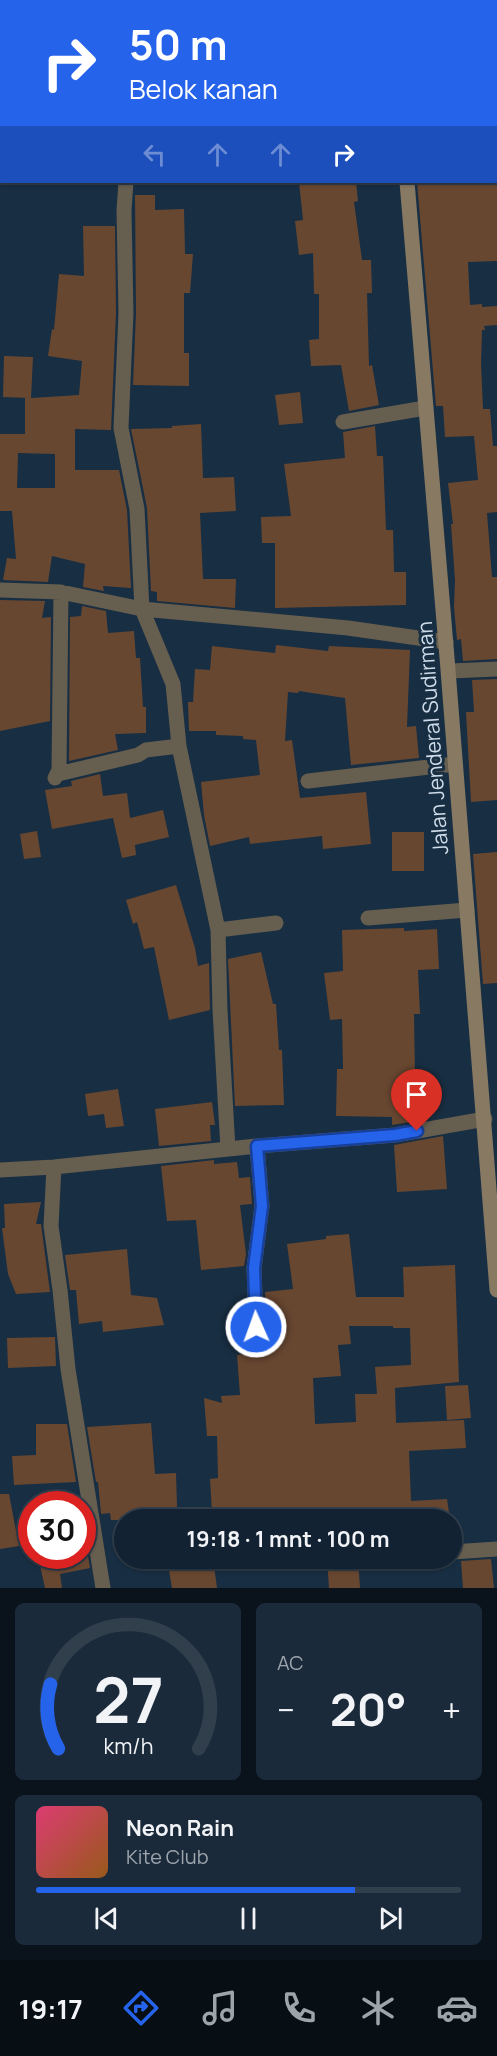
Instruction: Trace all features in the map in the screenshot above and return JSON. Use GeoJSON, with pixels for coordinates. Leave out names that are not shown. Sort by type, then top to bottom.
{"type":"FeatureCollection","features":[{"type":"Feature","properties":{"kind":"main road","name":"Jalan Jenderal Sudirman"},"geometry":{"type":"LineString","coordinates":[[407,183],[425,408],[450,671],[454,764],[485,1119],[497,1290]]}},
{"type":"Feature","properties":{"kind":"street"},"geometry":{"type":"LineString","coordinates":[[126,183],[124,210],[126,313],[121,428],[137,509],[142,609],[173,684],[178,746],[218,930],[228,1149]]}},
{"type":"Feature","properties":{"kind":"street"},"geometry":{"type":"LineString","coordinates":[[344,422],[425,408]]}},
{"type":"Feature","properties":{"kind":"street"},"geometry":{"type":"LineString","coordinates":[[0,590],[61,592],[142,609],[348,628],[446,642]]}},
{"type":"Feature","properties":{"kind":"street"},"geometry":{"type":"LineString","coordinates":[[61,592],[56,776],[138,755],[146,750],[178,746]]}},
{"type":"Feature","properties":{"kind":"street"},"geometry":{"type":"LineString","coordinates":[[450,671],[497,669]]}},
{"type":"Feature","properties":{"kind":"street"},"geometry":{"type":"LineString","coordinates":[[308,781],[454,764]]}},
{"type":"Feature","properties":{"kind":"street"},"geometry":{"type":"LineString","coordinates":[[368,918],[467,910]]}},
{"type":"Feature","properties":{"kind":"street"},"geometry":{"type":"LineString","coordinates":[[218,930],[276,923]]}},
{"type":"Feature","properties":{"kind":"street"},"geometry":{"type":"LineString","coordinates":[[0,1170],[395,1135],[485,1119]]}},
{"type":"Feature","properties":{"kind":"street"},"geometry":{"type":"LineString","coordinates":[[256,1327],[254,1268],[262,1206],[257,1146]]}},
{"type":"Feature","properties":{"kind":"street"},"geometry":{"type":"LineString","coordinates":[[54,1167],[51,1226],[68,1369],[103,1588]]}},
{"type":"Feature","properties":{"kind":"street"},"geometry":{"type":"LineString","coordinates":[[462,1551],[497,1549]]}},
{"type":"Feature","properties":{"kind":"building"},"geometry":{"type":"Polygon","coordinates":[[[299,183],[356,183],[358,201],[354,202],[362,260],[371,260],[372,293],[367,293],[369,366],[372,365],[379,405],[349,411],[341,365],[311,366],[309,340],[319,339],[319,294],[314,294],[313,253],[299,255],[295,221],[303,220],[299,183]]]}},
{"type":"Feature","properties":{"kind":"building"},"geometry":{"type":"Polygon","coordinates":[[[417,183],[497,183],[497,261],[468,262],[470,305],[497,306],[497,325],[484,326],[485,330],[482,330],[481,363],[483,409],[490,409],[493,446],[497,446],[497,512],[487,513],[492,577],[497,577],[497,659],[463,661],[461,639],[457,640],[451,524],[453,524],[448,483],[478,480],[474,436],[445,437],[443,406],[436,406],[417,183]]]}},
{"type":"Feature","properties":{"kind":"building"},"geometry":{"type":"Polygon","coordinates":[[[135,195],[155,195],[155,210],[184,209],[185,254],[193,254],[190,293],[184,293],[184,353],[189,353],[189,386],[133,385],[136,313],[135,195]]]}},
{"type":"Feature","properties":{"kind":"building"},"geometry":{"type":"Polygon","coordinates":[[[83,226],[115,226],[116,313],[111,430],[75,429],[75,470],[119,470],[127,510],[131,588],[103,586],[104,591],[83,587],[85,564],[52,556],[48,582],[3,580],[7,558],[16,559],[12,511],[0,511],[0,434],[25,434],[25,398],[29,398],[3,397],[4,356],[33,357],[31,398],[79,395],[82,361],[48,356],[52,329],[54,330],[59,274],[84,276],[83,226]],[[18,453],[17,488],[55,488],[55,454],[18,453]]]}},
{"type":"Feature","properties":{"kind":"building"},"geometry":{"type":"Polygon","coordinates":[[[300,392],[303,423],[279,425],[275,395],[300,392]]]}},
{"type":"Feature","properties":{"kind":"building"},"geometry":{"type":"Polygon","coordinates":[[[201,424],[203,478],[234,477],[236,511],[200,513],[203,579],[236,579],[235,608],[157,601],[157,592],[151,591],[147,508],[131,429],[172,428],[172,426],[201,424]]]}},
{"type":"Feature","properties":{"kind":"building"},"geometry":{"type":"Polygon","coordinates":[[[375,426],[377,456],[383,456],[386,530],[393,530],[394,572],[406,572],[406,605],[275,608],[275,543],[262,543],[261,517],[291,516],[284,464],[345,458],[343,432],[375,426]]]}},
{"type":"Feature","properties":{"kind":"building"},"geometry":{"type":"Polygon","coordinates":[[[0,600],[45,601],[42,618],[51,617],[50,721],[0,731],[0,600]]]}},
{"type":"Feature","properties":{"kind":"building"},"geometry":{"type":"Polygon","coordinates":[[[82,606],[106,611],[108,633],[134,631],[136,658],[140,658],[143,707],[146,707],[146,733],[115,734],[118,750],[69,761],[70,617],[81,616],[82,606]]]}},
{"type":"Feature","properties":{"kind":"building"},"geometry":{"type":"Polygon","coordinates":[[[276,645],[328,651],[329,646],[410,650],[407,727],[416,726],[419,758],[351,765],[345,698],[299,691],[298,693],[288,692],[285,741],[292,740],[300,798],[366,792],[371,844],[323,849],[322,836],[250,844],[249,837],[210,846],[201,782],[260,775],[256,740],[243,739],[243,736],[216,735],[216,731],[189,731],[188,702],[193,702],[195,669],[210,670],[212,646],[275,653],[276,645]]]}},
{"type":"Feature","properties":{"kind":"building"},"geometry":{"type":"Polygon","coordinates":[[[497,679],[497,800],[471,802],[466,712],[474,712],[472,680],[497,679]]]}},
{"type":"Feature","properties":{"kind":"building"},"geometry":{"type":"Polygon","coordinates":[[[100,774],[103,796],[127,793],[130,818],[163,810],[169,837],[135,845],[136,855],[122,858],[113,818],[52,829],[45,790],[72,786],[71,781],[100,774]]]}},
{"type":"Feature","properties":{"kind":"building"},"geometry":{"type":"Polygon","coordinates":[[[37,831],[41,857],[24,859],[20,834],[37,831]]]}},
{"type":"Feature","properties":{"kind":"building"},"geometry":{"type":"Polygon","coordinates":[[[392,832],[424,832],[424,871],[392,871],[392,832]]]}},
{"type":"Feature","properties":{"kind":"building"},"geometry":{"type":"Polygon","coordinates":[[[497,852],[497,983],[483,984],[473,854],[497,852]]]}},
{"type":"Feature","properties":{"kind":"building"},"geometry":{"type":"Polygon","coordinates":[[[176,885],[195,948],[198,966],[209,963],[210,1010],[169,1020],[154,947],[144,949],[137,922],[133,924],[126,900],[176,885]]]}},
{"type":"Feature","properties":{"kind":"building"},"geometry":{"type":"Polygon","coordinates":[[[404,928],[404,931],[437,929],[439,969],[418,970],[420,1014],[414,1014],[415,1077],[417,1077],[416,1121],[392,1125],[392,1117],[336,1116],[337,1069],[343,1069],[342,1019],[330,1020],[324,973],[343,971],[342,930],[404,928]]]}},
{"type":"Feature","properties":{"kind":"building"},"geometry":{"type":"Polygon","coordinates":[[[261,952],[273,1004],[276,1004],[279,1050],[282,1050],[284,1105],[235,1106],[228,959],[261,952]]]}},
{"type":"Feature","properties":{"kind":"building"},"geometry":{"type":"Polygon","coordinates":[[[118,1089],[124,1126],[106,1128],[104,1114],[88,1116],[85,1094],[118,1089]]]}},
{"type":"Feature","properties":{"kind":"building"},"geometry":{"type":"Polygon","coordinates":[[[212,1102],[215,1125],[210,1125],[211,1141],[159,1146],[155,1109],[212,1102]]]}},
{"type":"Feature","properties":{"kind":"building"},"geometry":{"type":"Polygon","coordinates":[[[443,1136],[447,1189],[397,1192],[394,1145],[443,1136]]]}},
{"type":"Feature","properties":{"kind":"building"},"geometry":{"type":"Polygon","coordinates":[[[214,1160],[214,1164],[237,1162],[239,1178],[250,1177],[252,1204],[240,1205],[246,1254],[244,1266],[201,1270],[196,1220],[167,1221],[161,1166],[214,1160]]]}},
{"type":"Feature","properties":{"kind":"building"},"geometry":{"type":"Polygon","coordinates":[[[41,1202],[36,1224],[41,1224],[50,1292],[16,1294],[8,1274],[2,1228],[5,1228],[4,1204],[41,1202]]]}},
{"type":"Feature","properties":{"kind":"building"},"geometry":{"type":"Polygon","coordinates":[[[349,1234],[356,1297],[404,1297],[403,1267],[455,1265],[459,1382],[395,1388],[396,1423],[464,1420],[466,1448],[409,1451],[411,1501],[447,1499],[448,1509],[212,1509],[210,1479],[218,1478],[217,1436],[207,1436],[204,1398],[222,1403],[221,1396],[240,1395],[237,1355],[269,1352],[265,1292],[293,1289],[287,1244],[326,1239],[326,1236],[349,1234]],[[349,1326],[351,1344],[338,1345],[341,1376],[313,1378],[315,1424],[356,1422],[355,1394],[377,1394],[375,1367],[411,1365],[410,1328],[393,1328],[393,1326],[349,1326]]]}},
{"type":"Feature","properties":{"kind":"building"},"geometry":{"type":"Polygon","coordinates":[[[127,1249],[131,1295],[157,1298],[164,1325],[103,1332],[102,1321],[79,1324],[76,1290],[70,1290],[65,1255],[127,1249]]]}},
{"type":"Feature","properties":{"kind":"building"},"geometry":{"type":"Polygon","coordinates":[[[55,1337],[56,1366],[8,1368],[7,1338],[55,1337]]]}},
{"type":"Feature","properties":{"kind":"building"},"geometry":{"type":"Polygon","coordinates":[[[468,1385],[471,1418],[447,1420],[445,1386],[468,1385]]]}},
{"type":"Feature","properties":{"kind":"building"},"geometry":{"type":"Polygon","coordinates":[[[151,1423],[155,1474],[176,1473],[177,1507],[114,1509],[114,1520],[111,1520],[110,1513],[101,1514],[98,1482],[96,1482],[87,1427],[151,1423]]]}},
{"type":"Feature","properties":{"kind":"building"},"geometry":{"type":"Polygon","coordinates":[[[36,1424],[67,1424],[76,1482],[14,1485],[12,1456],[36,1455],[36,1424]]]}},
{"type":"Feature","properties":{"kind":"building"},"geometry":{"type":"Polygon","coordinates":[[[0,1494],[9,1494],[18,1546],[0,1549],[0,1494]]]}},
{"type":"Feature","properties":{"kind":"building"},"geometry":{"type":"Polygon","coordinates":[[[491,1559],[494,1588],[463,1588],[462,1561],[491,1559]]]}},
{"type":"Feature","properties":{"kind":"building"},"geometry":{"type":"Polygon","coordinates":[[[41,1569],[85,1569],[60,1574],[62,1588],[45,1588],[41,1569]]]}},
{"type":"Feature","properties":{"kind":"building"},"geometry":{"type":"Polygon","coordinates":[[[169,1569],[214,1569],[217,1588],[172,1588],[169,1569]]]}},
{"type":"Feature","properties":{"kind":"building"},"geometry":{"type":"Polygon","coordinates":[[[328,1569],[359,1569],[360,1588],[329,1588],[328,1569]]]}},
{"type":"Feature","properties":{"kind":"route"},"geometry":{"type":"LineString","coordinates":[[256,1327],[254,1268],[262,1206],[257,1146],[395,1135],[417,1131]]}}]}
